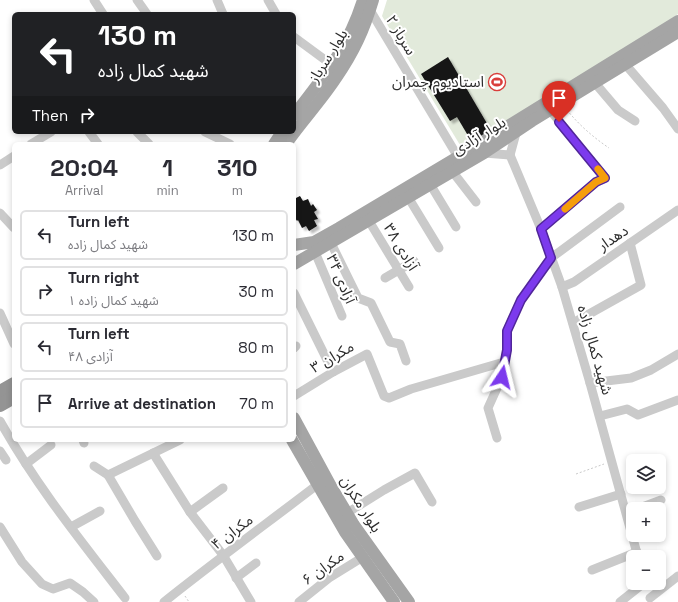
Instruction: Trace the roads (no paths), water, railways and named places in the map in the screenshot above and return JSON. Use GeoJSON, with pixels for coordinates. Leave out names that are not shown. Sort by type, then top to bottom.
{"type":"FeatureCollection","features":[{"type":"Feature","properties":{"kind":"highway"},"geometry":{"type":"LineString","coordinates":[[0,392],[12,385]]}},
{"type":"Feature","properties":{"kind":"highway"},"geometry":{"type":"LineString","coordinates":[[0,405],[12,398]]}},
{"type":"Feature","properties":{"kind":"main road","name":"بلوار سرباز"},"geometry":{"type":"LineString","coordinates":[[296,113],[332,65],[369,3]]}},
{"type":"Feature","properties":{"kind":"main road","name":"بلوار سرباز"},"geometry":{"type":"LineString","coordinates":[[296,131],[336,79],[362,33],[369,3]]}},
{"type":"Feature","properties":{"kind":"main road","name":"بلوار آزادی"},"geometry":{"type":"LineString","coordinates":[[296,246],[314,242],[678,30]]}},
{"type":"Feature","properties":{"kind":"main road","name":"بلوار آزادی"},"geometry":{"type":"LineString","coordinates":[[296,263],[484,153],[678,30]]}},
{"type":"Feature","properties":{"kind":"main road","name":"بلوار سرباز"},"geometry":{"type":"LineString","coordinates":[[288,142],[294,134]]}},
{"type":"Feature","properties":{"kind":"main road","name":"بلوار مکران"},"geometry":{"type":"LineString","coordinates":[[296,422],[354,525],[409,602]]}},
{"type":"Feature","properties":{"kind":"main road","name":"بلوار مکران"},"geometry":{"type":"LineString","coordinates":[[293,442],[345,532],[394,602]]}},
{"type":"Feature","properties":{"kind":"street"},"geometry":{"type":"LineString","coordinates":[[94,0],[102,12]]}},
{"type":"Feature","properties":{"kind":"street"},"geometry":{"type":"LineString","coordinates":[[137,0],[146,12]]}},
{"type":"Feature","properties":{"kind":"street"},"geometry":{"type":"LineString","coordinates":[[217,0],[222,12]]}},
{"type":"Feature","properties":{"kind":"street"},"geometry":{"type":"LineString","coordinates":[[268,0],[275,12]]}},
{"type":"Feature","properties":{"kind":"street","name":"سرباز ۲"},"geometry":{"type":"LineString","coordinates":[[369,3],[458,157]]}},
{"type":"Feature","properties":{"kind":"street"},"geometry":{"type":"LineString","coordinates":[[296,43],[332,65]]}},
{"type":"Feature","properties":{"kind":"street"},"geometry":{"type":"LineString","coordinates":[[625,64],[663,108],[678,129]]}},
{"type":"Feature","properties":{"kind":"street"},"geometry":{"type":"LineString","coordinates":[[595,83],[618,110],[635,121]]}},
{"type":"Feature","properties":{"kind":"street"},"geometry":{"type":"LineString","coordinates":[[541,229],[596,182],[605,178],[550,110]]}},
{"type":"Feature","properties":{"kind":"street"},"geometry":{"type":"LineString","coordinates":[[484,153],[510,155],[516,133]]}},
{"type":"Feature","properties":{"kind":"street"},"geometry":{"type":"LineString","coordinates":[[34,142],[48,134]]}},
{"type":"Feature","properties":{"kind":"street"},"geometry":{"type":"LineString","coordinates":[[139,134],[147,142]]}},
{"type":"Feature","properties":{"kind":"street"},"geometry":{"type":"LineString","coordinates":[[209,134],[226,142]]}},
{"type":"Feature","properties":{"kind":"street","name":"شهید کمال زاده"},"geometry":{"type":"LineString","coordinates":[[510,155],[541,229],[562,287],[621,494],[626,504]]}},
{"type":"Feature","properties":{"kind":"street"},"geometry":{"type":"LineString","coordinates":[[0,165],[12,157]]}},
{"type":"Feature","properties":{"kind":"street"},"geometry":{"type":"LineString","coordinates":[[452,171],[476,202]]}},
{"type":"Feature","properties":{"kind":"street"},"geometry":{"type":"LineString","coordinates":[[430,184],[456,227]]}},
{"type":"Feature","properties":{"kind":"street"},"geometry":{"type":"LineString","coordinates":[[408,198],[438,248]]}},
{"type":"Feature","properties":{"kind":"street"},"geometry":{"type":"LineString","coordinates":[[497,438],[488,408],[502,377],[507,350],[507,331],[521,300],[551,258],[620,207]]}},
{"type":"Feature","properties":{"kind":"street","name":"دهدار"},"geometry":{"type":"LineString","coordinates":[[562,287],[574,282],[678,210]]}},
{"type":"Feature","properties":{"kind":"street"},"geometry":{"type":"LineString","coordinates":[[0,213],[12,226]]}},
{"type":"Feature","properties":{"kind":"street","name":"آزادی ۳۸"},"geometry":{"type":"LineString","coordinates":[[369,221],[408,287]]}},
{"type":"Feature","properties":{"kind":"street"},"geometry":{"type":"LineString","coordinates":[[331,243],[358,298],[371,303],[390,342],[400,344],[406,360]]}},
{"type":"Feature","properties":{"kind":"street"},"geometry":{"type":"LineString","coordinates":[[573,323],[641,285],[630,243]]}},
{"type":"Feature","properties":{"kind":"street","name":"آزادی ۳۴"},"geometry":{"type":"LineString","coordinates":[[315,252],[342,316]]}},
{"type":"Feature","properties":{"kind":"street"},"geometry":{"type":"LineString","coordinates":[[385,278],[414,261]]}},
{"type":"Feature","properties":{"kind":"street"},"geometry":{"type":"LineString","coordinates":[[296,297],[333,372]]}},
{"type":"Feature","properties":{"kind":"street"},"geometry":{"type":"LineString","coordinates":[[0,313],[12,340]]}},
{"type":"Feature","properties":{"kind":"street","name":"مکران ۳"},"geometry":{"type":"LineString","coordinates":[[296,395],[333,372],[367,354],[384,396],[389,398],[410,389],[504,362]]}},
{"type":"Feature","properties":{"kind":"street"},"geometry":{"type":"LineString","coordinates":[[590,383],[631,378],[651,370],[678,354]]}},
{"type":"Feature","properties":{"kind":"street"},"geometry":{"type":"LineString","coordinates":[[600,416],[627,409],[638,415],[678,400]]}},
{"type":"Feature","properties":{"kind":"street"},"geometry":{"type":"LineString","coordinates":[[0,421],[15,448],[71,528],[125,598]]}},
{"type":"Feature","properties":{"kind":"street"},"geometry":{"type":"LineString","coordinates":[[108,475],[175,442]]}},
{"type":"Feature","properties":{"kind":"street"},"geometry":{"type":"LineString","coordinates":[[26,464],[51,445]]}},
{"type":"Feature","properties":{"kind":"street"},"geometry":{"type":"LineString","coordinates":[[0,451],[6,460]]}},
{"type":"Feature","properties":{"kind":"street"},"geometry":{"type":"LineString","coordinates":[[153,453],[190,512],[223,555],[251,602]]}},
{"type":"Feature","properties":{"kind":"street"},"geometry":{"type":"LineString","coordinates":[[94,466],[108,475],[157,556]]}},
{"type":"Feature","properties":{"kind":"street"},"geometry":{"type":"LineString","coordinates":[[347,513],[415,473],[432,502]]}},
{"type":"Feature","properties":{"kind":"street","name":"مکران ۴"},"geometry":{"type":"LineString","coordinates":[[164,602],[200,575],[223,555],[317,485]]}},
{"type":"Feature","properties":{"kind":"street"},"geometry":{"type":"LineString","coordinates":[[190,512],[223,488]]}},
{"type":"Feature","properties":{"kind":"street"},"geometry":{"type":"LineString","coordinates":[[579,507],[621,494]]}},
{"type":"Feature","properties":{"kind":"street"},"geometry":{"type":"LineString","coordinates":[[656,502],[661,500]]}},
{"type":"Feature","properties":{"kind":"street"},"geometry":{"type":"LineString","coordinates":[[71,528],[100,511]]}},
{"type":"Feature","properties":{"kind":"street"},"geometry":{"type":"LineString","coordinates":[[0,527],[22,562],[42,584],[53,590],[70,584],[83,592],[94,602]]}},
{"type":"Feature","properties":{"kind":"street","name":"مکران ۶"},"geometry":{"type":"LineString","coordinates":[[299,602],[329,578],[363,557]]}},
{"type":"Feature","properties":{"kind":"street"},"geometry":{"type":"LineString","coordinates":[[592,570],[626,559]]}},
{"type":"Feature","properties":{"kind":"street"},"geometry":{"type":"LineString","coordinates":[[236,578],[256,563]]}},
{"type":"Feature","properties":{"kind":"street"},"geometry":{"type":"LineString","coordinates":[[647,590],[651,600],[678,576]]}},
{"type":"Feature","properties":{"kind":"street"},"geometry":{"type":"LineString","coordinates":[[620,602],[636,590]]}},
{"type":"Feature","properties":{"kind":"place","name":"استادیوم چمران"},"geometry":{"type":"Point","coordinates":[497,82]}}]}
